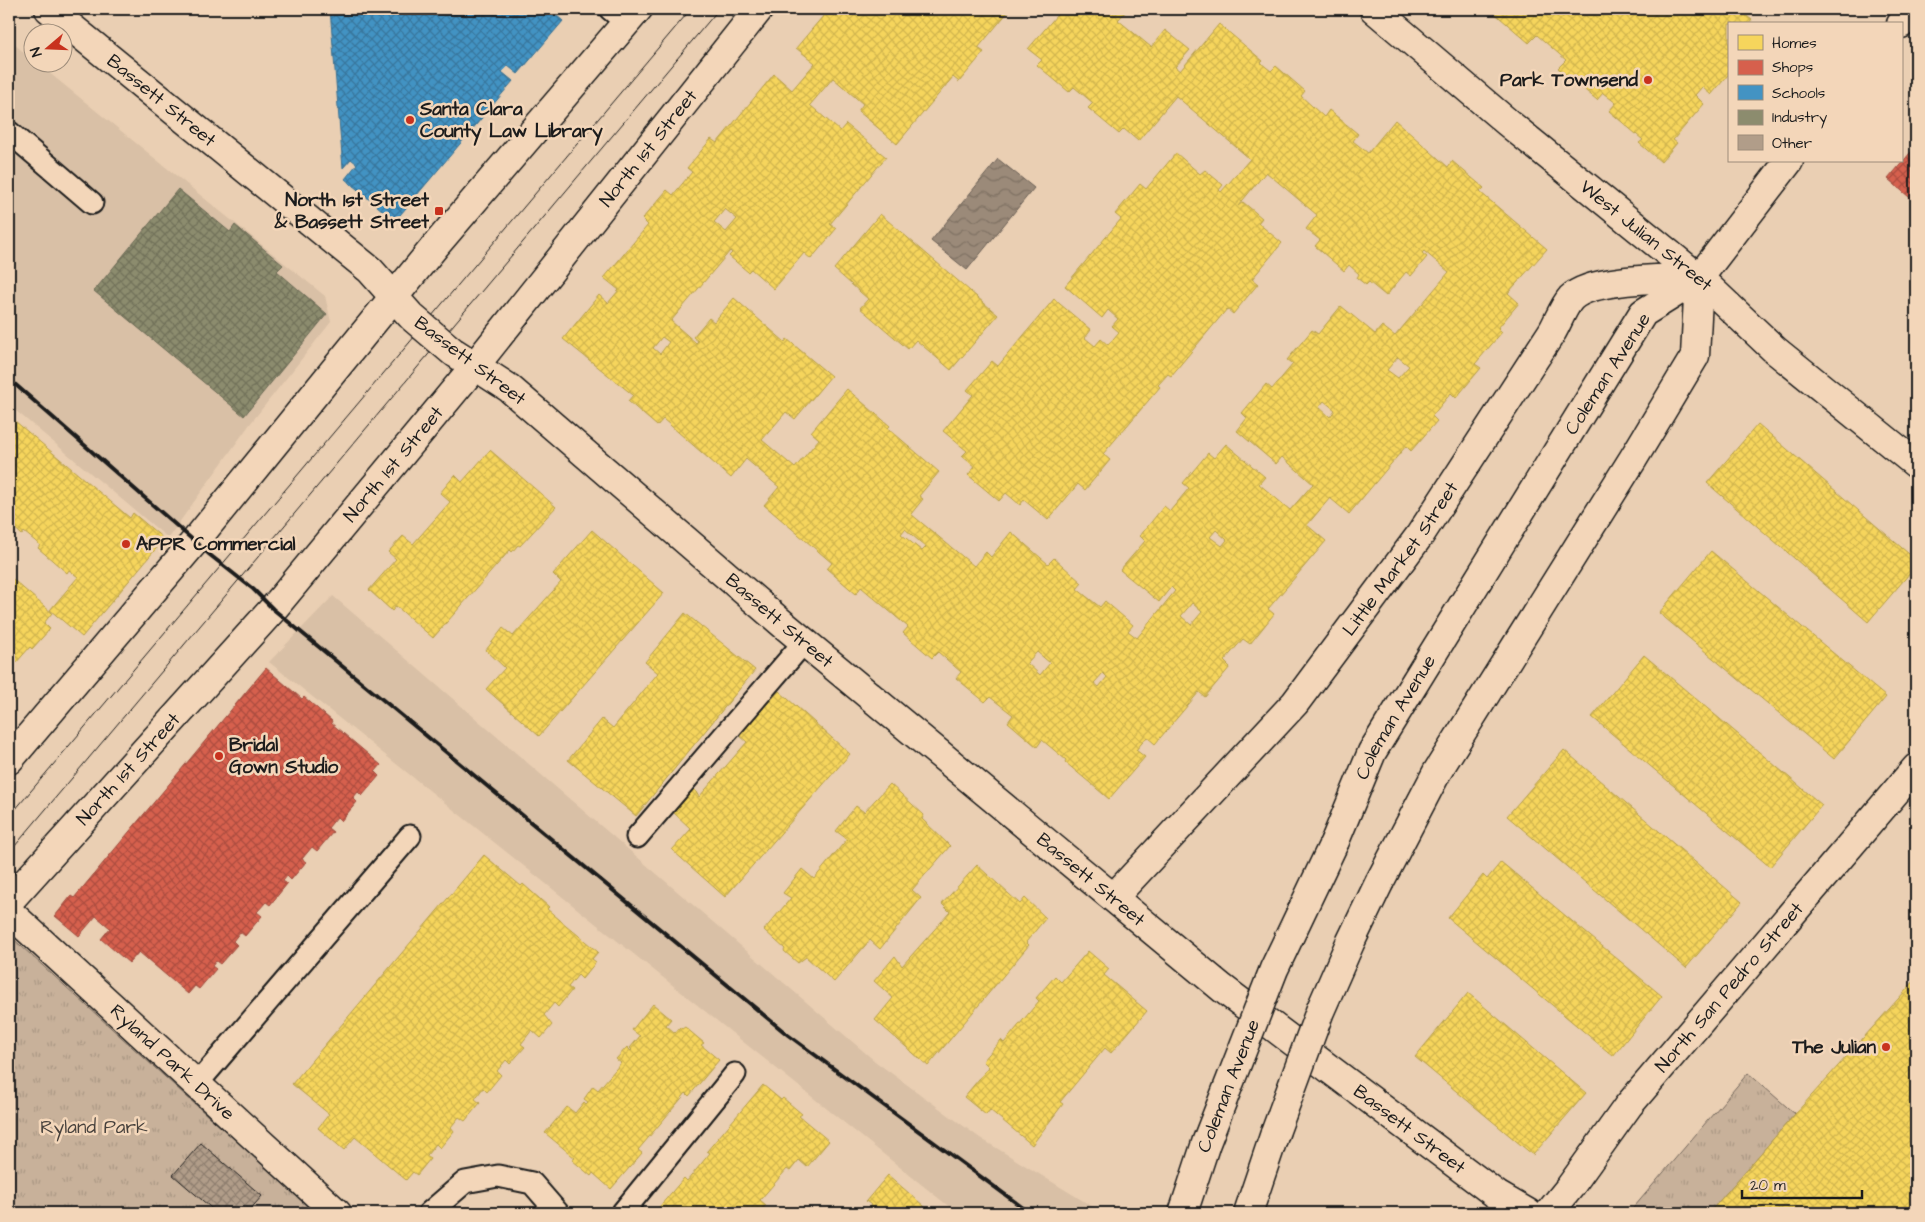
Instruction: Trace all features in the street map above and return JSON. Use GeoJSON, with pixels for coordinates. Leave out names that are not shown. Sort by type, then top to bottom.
{"type":"FeatureCollection","features":[{"type":"Feature","properties":{"kind":"main road","name":"Bassett Street"},"geometry":{"type":"LineString","coordinates":[[49,9],[370,270],[413,318],[464,359],[509,388],[805,641],[1222,988],[1498,1195],[1528,1213]]}},
{"type":"Feature","properties":{"kind":"main road","name":"North 1st Street"},"geometry":{"type":"LineString","coordinates":[[9,902],[273,609],[464,359],[759,9]]}},
{"type":"Feature","properties":{"kind":"main road","name":"West Julian Street"},"geometry":{"type":"LineString","coordinates":[[1374,9],[1515,129],[1699,278],[1775,350],[1916,464]]}},
{"type":"Feature","properties":{"kind":"main road"},"geometry":{"type":"LineString","coordinates":[[1902,23],[1913,9]]}},
{"type":"Feature","properties":{"kind":"main road"},"geometry":{"type":"LineString","coordinates":[[9,760],[196,540],[625,13]]}},
{"type":"Feature","properties":{"kind":"main road"},"geometry":{"type":"LineString","coordinates":[[1248,1213],[1320,1011],[1380,881],[1442,764],[1633,460],[1695,356],[1699,278],[1788,162]]}},
{"type":"Feature","properties":{"kind":"main road","name":"Coleman Avenue"},"geometry":{"type":"LineString","coordinates":[[1183,1213],[1206,1144],[1274,969],[1335,841],[1372,752],[1643,313],[1699,278]]}},
{"type":"Feature","properties":{"kind":"main road","name":"Little Market Street"},"geometry":{"type":"LineString","coordinates":[[1114,897],[1295,703],[1420,535],[1552,332],[1571,298],[1586,288],[1608,283],[1699,278]]}},
{"type":"Feature","properties":{"kind":"main road","name":"North San Pedro Street"},"geometry":{"type":"LineString","coordinates":[[1549,1213],[1570,1188],[1628,1106],[1916,768]]}},
{"type":"Feature","properties":{"kind":"main road","name":"Ryland Park Drive"},"geometry":{"type":"LineString","coordinates":[[9,912],[337,1213]]}},
{"type":"Feature","properties":{"kind":"lane"},"geometry":{"type":"LineString","coordinates":[[9,132],[92,203]]}},
{"type":"Feature","properties":{"kind":"lane"},"geometry":{"type":"LineString","coordinates":[[636,837],[805,641]]}},
{"type":"Feature","properties":{"kind":"lane"},"geometry":{"type":"LineString","coordinates":[[196,1084],[410,836]]}},
{"type":"Feature","properties":{"kind":"lane"},"geometry":{"type":"LineString","coordinates":[[622,1213],[735,1074]]}},
{"type":"Feature","properties":{"kind":"lane"},"geometry":{"type":"LineString","coordinates":[[428,1213],[465,1182],[498,1176],[532,1183],[558,1213]]}},
{"type":"Feature","properties":{"kind":"shaded area"},"geometry":{"type":"Polygon","coordinates":[[[9,40],[22,51],[22,72],[48,72],[325,296],[331,322],[250,424],[168,538],[9,405],[9,40]]]}},
{"type":"Feature","properties":{"kind":"shaded area"},"geometry":{"type":"Polygon","coordinates":[[[333,596],[876,1062],[980,1138],[1103,1213],[957,1213],[269,662],[333,596]]]}},
{"type":"Feature","properties":{"kind":"green space","name":"Ryland Park"},"geometry":{"type":"Polygon","coordinates":[[[9,935],[208,1116],[284,1180],[313,1213],[9,1213],[9,935]]]}},
{"type":"Feature","properties":{"kind":"green space"},"geometry":{"type":"Polygon","coordinates":[[[1748,1073],[1795,1114],[1709,1213],[1629,1213],[1748,1073]]]}},
{"type":"Feature","properties":{"kind":"water"},"geometry":{"type":"Polygon","coordinates":[[[998,159],[1034,188],[967,270],[931,241],[998,159]]]}},
{"type":"Feature","properties":{"kind":"building: Homes"},"geometry":{"type":"Polygon","coordinates":[[[829,9],[1004,9],[1008,12],[978,48],[984,52],[959,82],[953,77],[897,144],[858,111],[863,104],[833,78],[810,105],[840,131],[846,124],[886,157],[830,224],[836,229],[811,259],[804,253],[774,289],[751,269],[748,272],[729,256],[732,253],[730,251],[671,321],[696,343],[698,341],[693,337],[709,318],[714,322],[734,298],[785,342],[787,339],[831,376],[795,419],[786,412],[762,440],[795,468],[819,439],[811,432],[847,389],[939,472],[919,496],[923,499],[911,514],[974,566],[986,552],[991,557],[1011,532],[1048,564],[1054,558],[1082,583],[1077,589],[1100,607],[1105,601],[1133,625],[1128,631],[1137,638],[1175,591],[1171,587],[1159,602],[1120,570],[1145,541],[1140,536],[1164,506],[1170,511],[1189,488],[1183,483],[1208,453],[1214,458],[1226,444],[1265,477],[1259,484],[1290,510],[1313,484],[1282,457],[1276,464],[1237,431],[1247,418],[1242,413],[1266,384],[1272,389],[1293,364],[1287,360],[1312,330],[1318,334],[1341,306],[1375,334],[1382,326],[1395,336],[1449,272],[1424,251],[1422,253],[1427,257],[1411,276],[1406,272],[1386,296],[1369,282],[1366,285],[1357,278],[1359,274],[1349,265],[1344,271],[1315,246],[1320,240],[1306,229],[1317,215],[1266,172],[1238,206],[1243,202],[1262,218],[1258,223],[1282,243],[1252,279],[1258,284],[1233,314],[1227,309],[1171,376],[1168,374],[1158,385],[1160,387],[1103,454],[1110,460],[1085,490],[1078,484],[1048,520],[1024,500],[1020,505],[1006,493],[999,501],[968,475],[975,467],[962,456],[967,451],[943,431],[973,395],[967,390],[992,361],[998,366],[1054,299],[1091,330],[1085,338],[1095,346],[1101,339],[1108,345],[1119,332],[1112,326],[1118,319],[1108,310],[1102,318],[1065,286],[1121,219],[1115,214],[1140,184],[1146,189],[1176,153],[1200,174],[1205,170],[1223,185],[1219,190],[1221,192],[1250,159],[1176,96],[1138,141],[1124,129],[1119,134],[1088,108],[1093,103],[1074,87],[1069,92],[1037,65],[1042,60],[1028,49],[1062,9],[1128,9],[1118,20],[1151,47],[1165,30],[1190,50],[1175,67],[1180,71],[1219,24],[1263,61],[1261,63],[1271,71],[1276,66],[1305,91],[1301,96],[1324,117],[1329,110],[1358,134],[1353,141],[1368,153],[1395,120],[1448,167],[1452,161],[1484,188],[1480,192],[1547,249],[1508,293],[1519,303],[1498,328],[1502,332],[1475,364],[1481,368],[1456,398],[1451,393],[1432,416],[1437,421],[1411,451],[1406,446],[1349,514],[1330,498],[1307,525],[1326,541],[1268,609],[1274,614],[1250,644],[1243,639],[1224,661],[1230,667],[1205,697],[1199,692],[1155,744],[1147,737],[1136,750],[1145,757],[1109,799],[1042,740],[1037,747],[1008,722],[1013,715],[990,697],[985,702],[956,678],[961,672],[938,652],[932,658],[903,633],[908,627],[861,587],[856,594],[827,569],[832,563],[764,505],[779,487],[746,459],[731,478],[663,419],[657,426],[628,401],[633,395],[563,339],[599,295],[608,303],[619,290],[604,278],[648,225],[642,219],[667,190],[673,195],[692,172],[687,168],[711,139],[717,143],[774,74],[792,90],[815,63],[796,48],[829,9]],[[725,209],[714,222],[726,232],[737,219],[725,209]],[[662,337],[653,348],[660,354],[669,342],[662,337]],[[1398,357],[1387,370],[1398,378],[1409,366],[1398,357]],[[1324,401],[1319,407],[1330,417],[1335,410],[1324,401]],[[905,529],[901,534],[922,551],[926,547],[905,529]],[[1216,530],[1210,537],[1222,546],[1227,540],[1216,530]],[[1192,603],[1181,616],[1191,625],[1202,612],[1192,603]],[[1037,652],[1027,663],[1040,675],[1050,663],[1037,652]],[[1103,673],[1094,683],[1099,687],[1107,677],[1103,673]]]}},
{"type":"Feature","properties":{"kind":"building: Homes","name":"Park Townsend"},"geometry":{"type":"Polygon","coordinates":[[[1494,9],[1738,9],[1752,20],[1750,22],[1728,22],[1728,75],[1711,95],[1702,87],[1695,95],[1704,104],[1673,140],[1677,143],[1661,162],[1639,143],[1643,140],[1609,111],[1616,103],[1603,93],[1597,100],[1558,68],[1566,60],[1537,35],[1529,43],[1492,11],[1494,9]]]}},
{"type":"Feature","properties":{"kind":"building: Homes"},"geometry":{"type":"Polygon","coordinates":[[[880,214],[998,315],[951,370],[916,340],[908,349],[860,308],[868,299],[834,269],[880,214]]]}},
{"type":"Feature","properties":{"kind":"building: Homes"},"geometry":{"type":"Polygon","coordinates":[[[9,416],[130,518],[133,513],[164,539],[82,637],[50,610],[78,577],[69,570],[67,573],[38,548],[40,545],[24,532],[22,535],[9,523],[9,416]]]}},
{"type":"Feature","properties":{"kind":"building: Homes"},"geometry":{"type":"Polygon","coordinates":[[[1758,424],[1916,560],[1916,566],[1868,622],[1707,483],[1758,424]]]}},
{"type":"Feature","properties":{"kind":"building: Homes"},"geometry":{"type":"Polygon","coordinates":[[[490,450],[556,507],[520,546],[518,545],[512,552],[510,550],[433,638],[396,606],[392,611],[369,590],[396,559],[388,552],[403,536],[413,544],[450,502],[440,493],[455,475],[462,482],[490,450]]]}},
{"type":"Feature","properties":{"kind":"building: Homes"},"geometry":{"type":"Polygon","coordinates":[[[592,530],[664,593],[539,736],[486,689],[505,668],[486,650],[503,628],[513,636],[561,582],[553,574],[592,530]]]}},
{"type":"Feature","properties":{"kind":"building: Homes"},"geometry":{"type":"Polygon","coordinates":[[[1711,551],[1886,697],[1834,759],[1659,613],[1711,551]]]}},
{"type":"Feature","properties":{"kind":"building: Homes"},"geometry":{"type":"Polygon","coordinates":[[[9,576],[52,613],[44,623],[50,629],[32,649],[30,647],[9,669],[9,576]]]}},
{"type":"Feature","properties":{"kind":"building: Homes"},"geometry":{"type":"Polygon","coordinates":[[[685,613],[755,670],[636,816],[568,760],[602,719],[613,728],[658,673],[645,662],[685,613]]]}},
{"type":"Feature","properties":{"kind":"building: Homes"},"geometry":{"type":"Polygon","coordinates":[[[1644,655],[1822,805],[1770,867],[1592,717],[1644,655]]]}},
{"type":"Feature","properties":{"kind":"building: Homes"},"geometry":{"type":"Polygon","coordinates":[[[779,691],[850,754],[725,897],[672,850],[691,829],[672,811],[693,787],[699,797],[747,742],[739,735],[779,691]]]}},
{"type":"Feature","properties":{"kind":"building: Homes"},"geometry":{"type":"Polygon","coordinates":[[[1564,750],[1742,902],[1686,968],[1507,816],[1564,750]]]}},
{"type":"Feature","properties":{"kind":"building: Homes"},"geometry":{"type":"Polygon","coordinates":[[[890,784],[924,815],[922,819],[950,846],[912,890],[921,898],[880,949],[870,940],[834,982],[806,957],[798,963],[764,930],[791,898],[783,893],[802,869],[814,879],[847,839],[836,831],[856,806],[864,812],[890,784]]]}},
{"type":"Feature","properties":{"kind":"building: Homes"},"geometry":{"type":"Polygon","coordinates":[[[484,855],[521,886],[523,884],[549,907],[547,909],[598,952],[592,959],[596,962],[582,979],[578,975],[568,987],[572,990],[558,1007],[554,1003],[544,1015],[552,1025],[541,1038],[532,1030],[521,1044],[525,1047],[510,1064],[506,1060],[497,1071],[501,1075],[487,1092],[483,1088],[475,1099],[480,1103],[465,1121],[459,1117],[451,1127],[454,1131],[440,1148],[436,1144],[427,1155],[430,1159],[417,1175],[413,1172],[406,1180],[355,1137],[344,1150],[318,1128],[329,1114],[292,1084],[484,855]]]}},
{"type":"Feature","properties":{"kind":"building: Homes"},"geometry":{"type":"Polygon","coordinates":[[[1501,862],[1662,996],[1613,1056],[1448,918],[1483,875],[1487,879],[1501,862]]]}},
{"type":"Feature","properties":{"kind":"building: Homes"},"geometry":{"type":"Polygon","coordinates":[[[977,865],[1020,904],[1025,898],[1046,918],[1026,942],[1029,945],[928,1066],[875,1020],[893,998],[874,981],[895,956],[902,966],[950,912],[942,904],[977,865]]]}},
{"type":"Feature","properties":{"kind":"building: Homes"},"geometry":{"type":"Polygon","coordinates":[[[1088,951],[1109,969],[1104,975],[1147,1011],[1111,1053],[1105,1048],[1060,1102],[1063,1104],[1032,1145],[990,1110],[986,1115],[964,1097],[989,1067],[983,1061],[1001,1040],[1004,1043],[1039,1001],[1036,998],[1055,976],[1061,982],[1088,951]]]}},
{"type":"Feature","properties":{"kind":"building: Homes","name":"The Julian"},"geometry":{"type":"Polygon","coordinates":[[[1916,979],[1916,1205],[1909,1213],[1709,1213],[1795,1114],[1916,979]]]}},
{"type":"Feature","properties":{"kind":"building: Homes"},"geometry":{"type":"Polygon","coordinates":[[[1468,993],[1586,1093],[1533,1155],[1415,1057],[1468,993]]]}},
{"type":"Feature","properties":{"kind":"building: Homes"},"geometry":{"type":"Polygon","coordinates":[[[653,1004],[671,1019],[666,1025],[675,1033],[680,1027],[682,1029],[685,1027],[704,1043],[701,1045],[719,1060],[689,1096],[686,1093],[638,1150],[642,1153],[611,1189],[593,1173],[591,1176],[572,1160],[575,1158],[545,1133],[567,1107],[575,1113],[584,1102],[586,1104],[588,1102],[584,1099],[593,1086],[598,1090],[621,1063],[616,1059],[627,1047],[632,1050],[630,1048],[640,1036],[632,1030],[653,1004]]]}},
{"type":"Feature","properties":{"kind":"building: Homes"},"geometry":{"type":"Polygon","coordinates":[[[763,1085],[781,1100],[783,1098],[802,1114],[799,1116],[829,1141],[807,1167],[799,1160],[790,1171],[787,1169],[760,1200],[766,1205],[759,1213],[751,1211],[749,1213],[654,1213],[684,1178],[687,1181],[710,1153],[707,1151],[763,1085]]]}},
{"type":"Feature","properties":{"kind":"building: Homes"},"geometry":{"type":"Polygon","coordinates":[[[888,1175],[932,1213],[865,1213],[871,1205],[866,1201],[888,1175]]]}},
{"type":"Feature","properties":{"kind":"building: Shops"},"geometry":{"type":"Polygon","coordinates":[[[1916,146],[1916,203],[1888,179],[1916,146]]]}},
{"type":"Feature","properties":{"kind":"building: Shops"},"geometry":{"type":"Polygon","coordinates":[[[266,668],[302,699],[304,697],[332,721],[331,723],[381,765],[375,772],[379,776],[362,796],[358,792],[353,798],[357,802],[341,821],[337,817],[328,828],[333,832],[317,851],[312,847],[302,859],[306,862],[291,880],[287,876],[283,881],[287,884],[270,905],[266,902],[257,912],[262,916],[245,936],[240,932],[233,941],[237,945],[220,964],[216,961],[212,966],[216,969],[199,989],[195,986],[188,994],[139,952],[129,963],[101,939],[110,928],[96,916],[79,936],[55,916],[71,896],[74,898],[266,668]]]}},
{"type":"Feature","properties":{"kind":"building: Schools","name":"Santa Clara County Law Library"},"geometry":{"type":"Polygon","coordinates":[[[330,9],[549,9],[563,21],[518,74],[508,66],[502,72],[513,81],[395,221],[345,179],[357,164],[351,159],[343,168],[330,9]]]}},
{"type":"Feature","properties":{"kind":"building: Industry"},"geometry":{"type":"Polygon","coordinates":[[[178,189],[230,232],[235,225],[283,265],[277,271],[327,314],[244,416],[94,291],[178,189]]]}},
{"type":"Feature","properties":{"kind":"building: Other"},"geometry":{"type":"Polygon","coordinates":[[[201,1143],[262,1196],[247,1213],[217,1213],[173,1175],[201,1143]]]}},
{"type":"Feature","properties":{"kind":"tram line"},"geometry":{"type":"LineString","coordinates":[[9,817],[691,9]]}},
{"type":"Feature","properties":{"kind":"tram line"},"geometry":{"type":"LineString","coordinates":[[9,853],[719,9]]}},
{"type":"Feature","properties":{"kind":"railway"},"geometry":{"type":"LineString","coordinates":[[9,379],[210,555],[253,589],[273,609],[788,1035],[1030,1213]]}},
{"type":"Feature","properties":{"kind":"place","name":"Park Townsend"},"geometry":{"type":"Point","coordinates":[1648,80]}},
{"type":"Feature","properties":{"kind":"place","name":"Santa Clara County Law Library"},"geometry":{"type":"Point","coordinates":[410,120]}},
{"type":"Feature","properties":{"kind":"place","name":"North 1st Street & Bassett Street"},"geometry":{"type":"Point","coordinates":[439,211]}},
{"type":"Feature","properties":{"kind":"place","name":"APPR Commercial"},"geometry":{"type":"Point","coordinates":[126,544]}},
{"type":"Feature","properties":{"kind":"place","name":"Bridal Gown Studio"},"geometry":{"type":"Point","coordinates":[219,756]}},
{"type":"Feature","properties":{"kind":"place","name":"The Julian"},"geometry":{"type":"Point","coordinates":[1886,1047]}}]}
